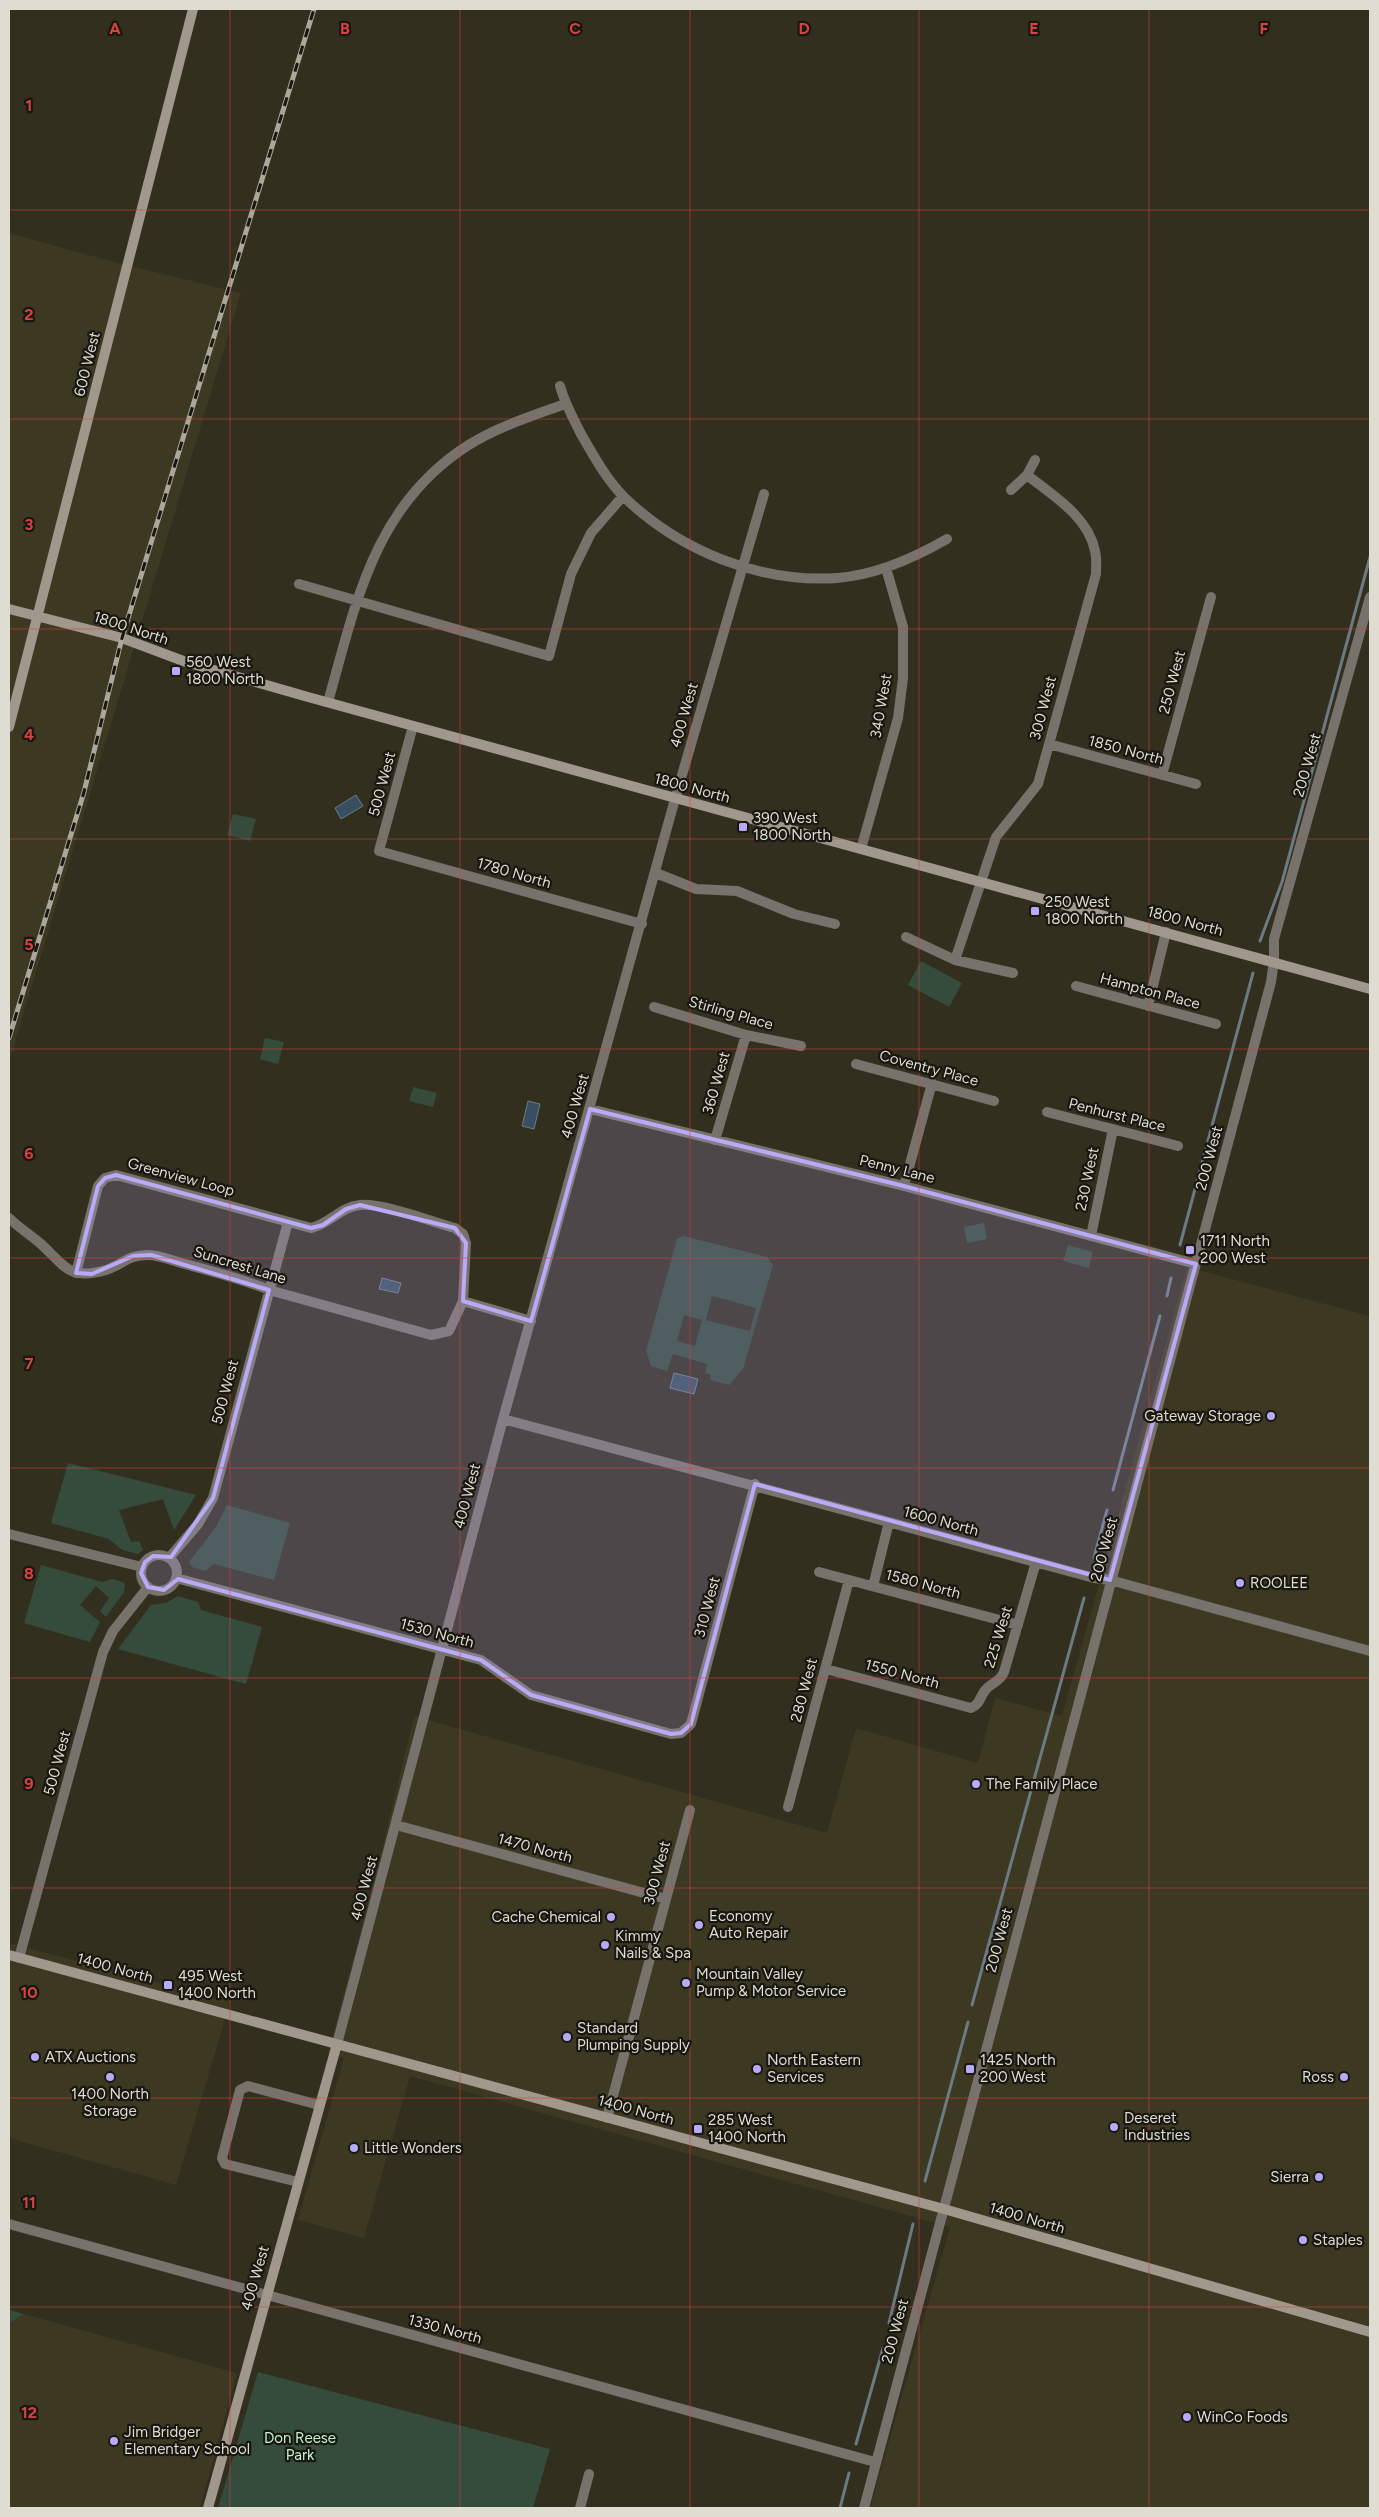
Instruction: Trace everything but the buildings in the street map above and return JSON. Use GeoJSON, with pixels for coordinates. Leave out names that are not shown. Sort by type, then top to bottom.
{"type":"FeatureCollection","features":[{"type":"Feature","properties":{"kind":"street","name":"600 West"},"geometry":{"type":"LineString","coordinates":[[9,727],[193,9]]}},
{"type":"Feature","properties":{"kind":"street"},"geometry":{"type":"LineString","coordinates":[[560,386],[565,404],[590,451],[623,496],[664,531],[705,554],[744,566],[800,577],[838,578],[886,568],[917,556],[947,539]]}},
{"type":"Feature","properties":{"kind":"street"},"geometry":{"type":"LineString","coordinates":[[328,702],[368,568],[393,518],[428,478],[467,446],[510,424],[565,404]]}},
{"type":"Feature","properties":{"kind":"street"},"geometry":{"type":"LineString","coordinates":[[1011,490],[1027,475],[1035,460]]}},
{"type":"Feature","properties":{"kind":"street","name":"300 West"},"geometry":{"type":"LineString","coordinates":[[956,960],[996,838],[1038,784],[1096,574],[1096,551],[1087,531],[1071,510],[1027,475]]}},
{"type":"Feature","properties":{"kind":"street","name":"400 West"},"geometry":{"type":"LineString","coordinates":[[208,2508],[337,2044],[503,1420],[656,874],[675,799],[764,494]]}},
{"type":"Feature","properties":{"kind":"street"},"geometry":{"type":"LineString","coordinates":[[299,584],[548,656],[571,574],[591,532],[623,496]]}},
{"type":"Feature","properties":{"kind":"street","name":"340 West"},"geometry":{"type":"LineString","coordinates":[[861,849],[898,718],[903,678],[902,627],[886,568]]}},
{"type":"Feature","properties":{"kind":"street","name":"200 West"},"geometry":{"type":"LineString","coordinates":[[864,2508],[874,2462],[944,2209],[1110,1580],[1271,982],[1274,961],[1274,939],[1370,597]]}},
{"type":"Feature","properties":{"kind":"street","name":"250 West"},"geometry":{"type":"LineString","coordinates":[[1162,775],[1211,598]]}},
{"type":"Feature","properties":{"kind":"street","name":"1800 North"},"geometry":{"type":"LineString","coordinates":[[9,609],[122,638],[186,662],[413,726],[1274,961],[1370,989]]}},
{"type":"Feature","properties":{"kind":"street","name":"500 West"},"geometry":{"type":"LineString","coordinates":[[379,851],[413,726]]}},
{"type":"Feature","properties":{"kind":"street","name":"1850 North"},"geometry":{"type":"LineString","coordinates":[[1049,744],[1196,784]]}},
{"type":"Feature","properties":{"kind":"street","name":"1780 North"},"geometry":{"type":"LineString","coordinates":[[379,851],[642,924]]}},
{"type":"Feature","properties":{"kind":"street"},"geometry":{"type":"LineString","coordinates":[[656,874],[696,889],[737,891],[794,914],[835,924]]}},
{"type":"Feature","properties":{"kind":"street"},"geometry":{"type":"LineString","coordinates":[[1148,1006],[1166,932]]}},
{"type":"Feature","properties":{"kind":"street"},"geometry":{"type":"LineString","coordinates":[[906,937],[956,960],[1013,974]]}},
{"type":"Feature","properties":{"kind":"street","name":"Hampton Place"},"geometry":{"type":"LineString","coordinates":[[1076,986],[1216,1024]]}},
{"type":"Feature","properties":{"kind":"street","name":"Stirling Place"},"geometry":{"type":"LineString","coordinates":[[654,1006],[746,1035],[801,1046]]}},
{"type":"Feature","properties":{"kind":"street","name":"360 West"},"geometry":{"type":"LineString","coordinates":[[715,1140],[746,1035]]}},
{"type":"Feature","properties":{"kind":"street","name":"Coventry Place"},"geometry":{"type":"LineString","coordinates":[[856,1064],[994,1101]]}},
{"type":"Feature","properties":{"kind":"street"},"geometry":{"type":"LineString","coordinates":[[904,1186],[932,1083]]}},
{"type":"Feature","properties":{"kind":"street","name":"Penny Lane"},"geometry":{"type":"LineString","coordinates":[[590,1109],[904,1186],[1196,1264]]}},
{"type":"Feature","properties":{"kind":"street","name":"Penhurst Place"},"geometry":{"type":"LineString","coordinates":[[1047,1112],[1178,1146]]}},
{"type":"Feature","properties":{"kind":"street","name":"230 West"},"geometry":{"type":"LineString","coordinates":[[1091,1236],[1113,1129]]}},
{"type":"Feature","properties":{"kind":"street","name":"Greenview Loop"},"geometry":{"type":"LineString","coordinates":[[76,1273],[98,1186],[105,1178],[116,1175],[311,1228],[324,1226],[346,1209],[360,1205],[378,1207],[455,1228],[463,1234],[466,1243],[463,1302]]}},
{"type":"Feature","properties":{"kind":"street"},"geometry":{"type":"LineString","coordinates":[[9,1218],[22,1232],[41,1244],[64,1267],[76,1273]]}},
{"type":"Feature","properties":{"kind":"street","name":"500 West"},"geometry":{"type":"LineString","coordinates":[[169,1558],[198,1524],[213,1498],[288,1222]]}},
{"type":"Feature","properties":{"kind":"street","name":"Suncrest Lane"},"geometry":{"type":"LineString","coordinates":[[76,1273],[92,1274],[109,1269],[133,1256],[151,1255],[243,1279],[268,1290],[431,1335],[449,1331],[463,1302]]}},
{"type":"Feature","properties":{"kind":"street"},"geometry":{"type":"LineString","coordinates":[[463,1302],[531,1320]]}},
{"type":"Feature","properties":{"kind":"street","name":"1600 North"},"geometry":{"type":"LineString","coordinates":[[503,1420],[755,1484],[1094,1578],[1110,1580],[1370,1651]]}},
{"type":"Feature","properties":{"kind":"street","name":"310 West"},"geometry":{"type":"LineString","coordinates":[[681,1733],[691,1724],[755,1484]]}},
{"type":"Feature","properties":{"kind":"street"},"geometry":{"type":"LineString","coordinates":[[873,1586],[889,1522]]}},
{"type":"Feature","properties":{"kind":"street"},"geometry":{"type":"LineString","coordinates":[[9,1534],[142,1567]]}},
{"type":"Feature","properties":{"kind":"street"},"geometry":{"type":"LineString","coordinates":[[154,1556],[169,1558],[176,1567],[176,1578],[173,1583],[164,1590],[148,1587],[142,1578],[142,1567],[154,1556]]}},
{"type":"Feature","properties":{"kind":"street","name":"225 West"},"geometry":{"type":"LineString","coordinates":[[971,1708],[977,1705],[984,1692],[1002,1679],[1036,1562]]}},
{"type":"Feature","properties":{"kind":"street","name":"1580 North"},"geometry":{"type":"LineString","coordinates":[[820,1572],[1018,1625]]}},
{"type":"Feature","properties":{"kind":"street","name":"1530 North"},"geometry":{"type":"LineString","coordinates":[[176,1578],[480,1660],[531,1694],[671,1734],[681,1733]]}},
{"type":"Feature","properties":{"kind":"street","name":"280 West"},"geometry":{"type":"LineString","coordinates":[[788,1807],[849,1580]]}},
{"type":"Feature","properties":{"kind":"street","name":"500 West"},"geometry":{"type":"LineString","coordinates":[[14,1956],[103,1652],[113,1631],[148,1587]]}},
{"type":"Feature","properties":{"kind":"street","name":"1550 North"},"geometry":{"type":"LineString","coordinates":[[826,1669],[971,1708]]}},
{"type":"Feature","properties":{"kind":"street","name":"300 West"},"geometry":{"type":"LineString","coordinates":[[607,2118],[690,1810]]}},
{"type":"Feature","properties":{"kind":"street","name":"1470 North"},"geometry":{"type":"LineString","coordinates":[[396,1825],[666,1899]]}},
{"type":"Feature","properties":{"kind":"street","name":"1400 North"},"geometry":{"type":"LineString","coordinates":[[14,1956],[944,2209],[1370,2332]]}},
{"type":"Feature","properties":{"kind":"street"},"geometry":{"type":"LineString","coordinates":[[298,2182],[225,2164],[222,2158],[240,2090],[248,2086],[319,2105]]}},
{"type":"Feature","properties":{"kind":"street","name":"1330 North"},"geometry":{"type":"LineString","coordinates":[[9,2224],[874,2462]]}},
{"type":"Feature","properties":{"kind":"street"},"geometry":{"type":"LineString","coordinates":[[580,2508],[589,2474]]}},
{"type":"Feature","properties":{"kind":"highlighted area"},"geometry":{"type":"Polygon","coordinates":[[[590,1109],[904,1186],[1196,1264],[1110,1580],[755,1484],[691,1724],[681,1733],[671,1734],[531,1695],[481,1660],[178,1579],[164,1590],[148,1587],[141,1573],[145,1562],[153,1556],[171,1557],[213,1498],[269,1290],[151,1255],[133,1256],[92,1274],[76,1273],[98,1186],[105,1178],[116,1175],[311,1228],[323,1225],[346,1209],[360,1205],[455,1228],[466,1243],[463,1301],[531,1321],[590,1109]]]}},
{"type":"Feature","properties":{"kind":"shaded area"},"geometry":{"type":"Polygon","coordinates":[[[9,233],[114,262],[241,293],[9,1062],[9,233]]]}},
{"type":"Feature","properties":{"kind":"shaded area"},"geometry":{"type":"Polygon","coordinates":[[[1187,1267],[1370,1316],[1370,2508],[870,2508],[950,2227],[410,2076],[364,2238],[298,2220],[344,2058],[328,2053],[380,1858],[414,1716],[827,1833],[856,1728],[978,1763],[995,1698],[1062,1716],[1187,1267]]]}},
{"type":"Feature","properties":{"kind":"shaded area"},"geometry":{"type":"Polygon","coordinates":[[[9,1943],[230,2002],[176,2185],[9,2138],[9,1943]]]}},
{"type":"Feature","properties":{"kind":"shaded area","name":"Jim Bridger Elementary School"},"geometry":{"type":"Polygon","coordinates":[[[24,2314],[237,2373],[200,2508],[9,2508],[9,2323],[24,2314]]]}},
{"type":"Feature","properties":{"kind":"green space"},"geometry":{"type":"Polygon","coordinates":[[[233,814],[256,819],[250,841],[227,835],[233,814]]]}},
{"type":"Feature","properties":{"kind":"green space"},"geometry":{"type":"Polygon","coordinates":[[[921,961],[962,983],[949,1007],[908,985],[921,961]]]}},
{"type":"Feature","properties":{"kind":"green space"},"geometry":{"type":"Polygon","coordinates":[[[265,1038],[284,1042],[278,1064],[260,1059],[265,1038]]]}},
{"type":"Feature","properties":{"kind":"green space"},"geometry":{"type":"Polygon","coordinates":[[[413,1087],[437,1093],[433,1107],[409,1101],[413,1087]]]}},
{"type":"Feature","properties":{"kind":"green space"},"geometry":{"type":"Polygon","coordinates":[[[984,1223],[987,1239],[967,1243],[964,1227],[984,1223]]]}},
{"type":"Feature","properties":{"kind":"green space"},"geometry":{"type":"Polygon","coordinates":[[[683,1236],[767,1257],[773,1265],[743,1369],[729,1385],[710,1380],[711,1375],[705,1373],[707,1364],[673,1354],[667,1371],[651,1366],[646,1351],[677,1239],[683,1236]],[[712,1296],[706,1320],[750,1331],[756,1308],[712,1296]],[[684,1315],[677,1341],[695,1346],[702,1320],[684,1315]]]}},
{"type":"Feature","properties":{"kind":"green space"},"geometry":{"type":"Polygon","coordinates":[[[1068,1245],[1093,1252],[1089,1268],[1063,1261],[1068,1245]]]}},
{"type":"Feature","properties":{"kind":"green space"},"geometry":{"type":"Polygon","coordinates":[[[68,1463],[196,1495],[174,1530],[163,1499],[119,1510],[131,1542],[139,1541],[143,1550],[138,1554],[122,1550],[109,1539],[51,1523],[68,1463]]]}},
{"type":"Feature","properties":{"kind":"green space"},"geometry":{"type":"Polygon","coordinates":[[[227,1505],[290,1523],[274,1580],[214,1564],[205,1571],[192,1567],[189,1562],[216,1527],[227,1505]]]}},
{"type":"Feature","properties":{"kind":"green space"},"geometry":{"type":"Polygon","coordinates":[[[41,1565],[102,1582],[113,1579],[125,1583],[124,1592],[106,1617],[100,1611],[109,1598],[96,1586],[80,1605],[100,1622],[90,1642],[24,1623],[41,1565]]]}},
{"type":"Feature","properties":{"kind":"green space"},"geometry":{"type":"Polygon","coordinates":[[[178,1596],[198,1602],[201,1610],[262,1627],[246,1684],[118,1649],[151,1605],[166,1603],[178,1596]]]}},
{"type":"Feature","properties":{"kind":"green space"},"geometry":{"type":"Polygon","coordinates":[[[9,2310],[24,2314],[9,2323],[9,2310]]]}},
{"type":"Feature","properties":{"kind":"green space","name":"Don Reese Park"},"geometry":{"type":"Polygon","coordinates":[[[258,2372],[550,2449],[533,2508],[218,2508],[258,2372]]]}},
{"type":"Feature","properties":{"kind":"water"},"geometry":{"type":"Polygon","coordinates":[[[356,795],[363,806],[341,819],[335,808],[356,795]]]}},
{"type":"Feature","properties":{"kind":"water"},"geometry":{"type":"Polygon","coordinates":[[[528,1101],[540,1104],[534,1129],[522,1126],[528,1101]]]}},
{"type":"Feature","properties":{"kind":"water"},"geometry":{"type":"Polygon","coordinates":[[[382,1278],[401,1283],[398,1293],[379,1289],[382,1278]]]}},
{"type":"Feature","properties":{"kind":"water"},"geometry":{"type":"Polygon","coordinates":[[[674,1373],[698,1379],[694,1394],[670,1388],[674,1373]]]}},
{"type":"Feature","properties":{"kind":"waterway"},"geometry":{"type":"LineString","coordinates":[[1260,941],[1282,882],[1370,557]]}},
{"type":"Feature","properties":{"kind":"waterway"},"geometry":{"type":"LineString","coordinates":[[1180,1245],[1253,973]]}},
{"type":"Feature","properties":{"kind":"waterway"},"geometry":{"type":"LineString","coordinates":[[1167,1296],[1171,1278]]}},
{"type":"Feature","properties":{"kind":"waterway"},"geometry":{"type":"LineString","coordinates":[[1113,1490],[1160,1316]]}},
{"type":"Feature","properties":{"kind":"waterway"},"geometry":{"type":"LineString","coordinates":[[1094,1558],[1107,1510]]}},
{"type":"Feature","properties":{"kind":"waterway"},"geometry":{"type":"LineString","coordinates":[[972,2005],[1084,1598]]}},
{"type":"Feature","properties":{"kind":"waterway"},"geometry":{"type":"LineString","coordinates":[[925,2181],[968,2022]]}},
{"type":"Feature","properties":{"kind":"waterway"},"geometry":{"type":"LineString","coordinates":[[889,2323],[913,2224]]}},
{"type":"Feature","properties":{"kind":"waterway"},"geometry":{"type":"LineString","coordinates":[[856,2444],[883,2348]]}},
{"type":"Feature","properties":{"kind":"waterway"},"geometry":{"type":"LineString","coordinates":[[840,2508],[849,2473]]}},
{"type":"Feature","properties":{"kind":"railway"},"geometry":{"type":"LineString","coordinates":[[9,1038],[84,792],[122,638],[314,9]]}},
{"type":"Feature","properties":{"kind":"place","name":"560 West 1800 North"},"geometry":{"type":"Point","coordinates":[176,671]}},
{"type":"Feature","properties":{"kind":"place","name":"390 West 1800 North"},"geometry":{"type":"Point","coordinates":[743,827]}},
{"type":"Feature","properties":{"kind":"place","name":"250 West 1800 North"},"geometry":{"type":"Point","coordinates":[1035,911]}},
{"type":"Feature","properties":{"kind":"place","name":"1711 North 200 West"},"geometry":{"type":"Point","coordinates":[1190,1250]}},
{"type":"Feature","properties":{"kind":"place","name":"Gateway Storage"},"geometry":{"type":"Point","coordinates":[1271,1416]}},
{"type":"Feature","properties":{"kind":"place","name":"ROOLEE"},"geometry":{"type":"Point","coordinates":[1240,1583]}},
{"type":"Feature","properties":{"kind":"place","name":"The Family Place"},"geometry":{"type":"Point","coordinates":[976,1784]}},
{"type":"Feature","properties":{"kind":"place","name":"Cache Chemical"},"geometry":{"type":"Point","coordinates":[611,1917]}},
{"type":"Feature","properties":{"kind":"place","name":"Economy Auto Repair"},"geometry":{"type":"Point","coordinates":[699,1925]}},
{"type":"Feature","properties":{"kind":"place","name":"Kimmy Nails & Spa"},"geometry":{"type":"Point","coordinates":[605,1945]}},
{"type":"Feature","properties":{"kind":"place","name":"Mountain Valley Pump & Motor Service"},"geometry":{"type":"Point","coordinates":[686,1983]}},
{"type":"Feature","properties":{"kind":"place","name":"495 West 1400 North"},"geometry":{"type":"Point","coordinates":[168,1985]}},
{"type":"Feature","properties":{"kind":"place","name":"Standard Plumping Supply"},"geometry":{"type":"Point","coordinates":[567,2037]}},
{"type":"Feature","properties":{"kind":"place","name":"ATX Auctions"},"geometry":{"type":"Point","coordinates":[35,2057]}},
{"type":"Feature","properties":{"kind":"place","name":"North Eastern Services"},"geometry":{"type":"Point","coordinates":[757,2069]}},
{"type":"Feature","properties":{"kind":"place","name":"1425 North 200 West"},"geometry":{"type":"Point","coordinates":[970,2069]}},
{"type":"Feature","properties":{"kind":"place","name":"1400 North Storage"},"geometry":{"type":"Point","coordinates":[110,2077]}},
{"type":"Feature","properties":{"kind":"place","name":"Ross"},"geometry":{"type":"Point","coordinates":[1344,2077]}},
{"type":"Feature","properties":{"kind":"place","name":"Deseret Industries"},"geometry":{"type":"Point","coordinates":[1114,2127]}},
{"type":"Feature","properties":{"kind":"place","name":"285 West 1400 North"},"geometry":{"type":"Point","coordinates":[698,2129]}},
{"type":"Feature","properties":{"kind":"place","name":"Little Wonders"},"geometry":{"type":"Point","coordinates":[354,2148]}},
{"type":"Feature","properties":{"kind":"place","name":"Sierra"},"geometry":{"type":"Point","coordinates":[1319,2177]}},
{"type":"Feature","properties":{"kind":"place","name":"Staples"},"geometry":{"type":"Point","coordinates":[1303,2240]}},
{"type":"Feature","properties":{"kind":"place","name":"WinCo Foods"},"geometry":{"type":"Point","coordinates":[1187,2417]}},
{"type":"Feature","properties":{"kind":"place","name":"Jim Bridger Elementary School"},"geometry":{"type":"Point","coordinates":[114,2441]}}]}
